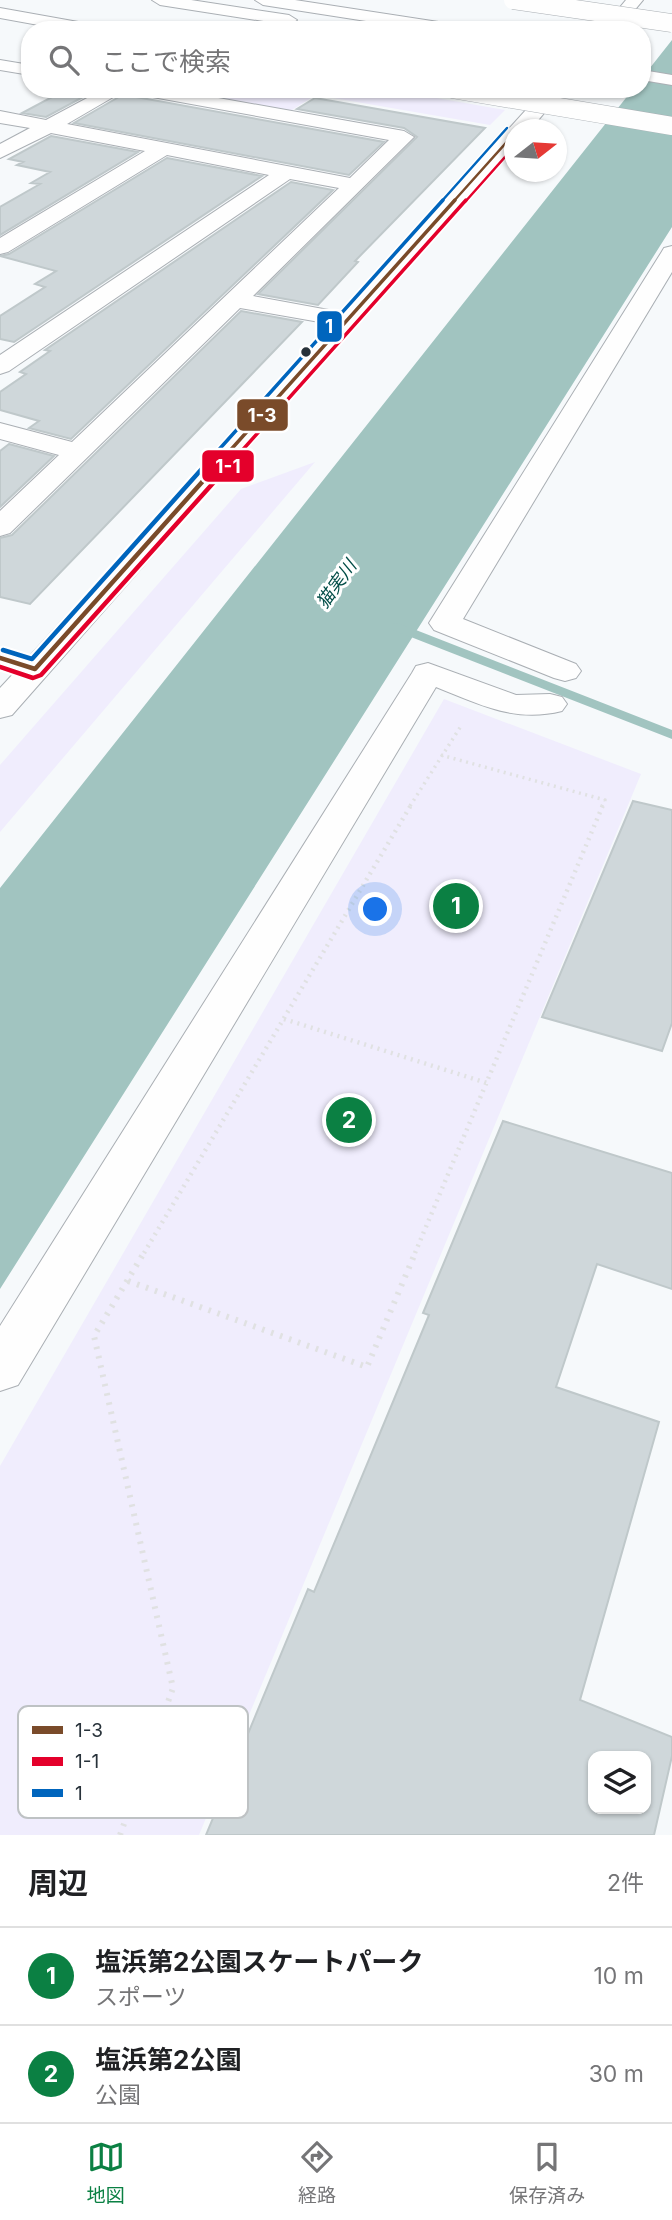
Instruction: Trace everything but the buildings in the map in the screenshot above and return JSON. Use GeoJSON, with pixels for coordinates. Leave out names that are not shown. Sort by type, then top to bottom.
{"type":"FeatureCollection","features":[{"type":"Feature","properties":{"kind":"main road"},"geometry":{"type":"LineString","coordinates":[[160,0],[293,21]]}},
{"type":"Feature","properties":{"kind":"main road"},"geometry":{"type":"LineString","coordinates":[[263,0],[400,21]]}},
{"type":"Feature","properties":{"kind":"main road"},"geometry":{"type":"LineString","coordinates":[[513,0],[672,23]]}},
{"type":"Feature","properties":{"kind":"main road"},"geometry":{"type":"LineString","coordinates":[[616,21],[635,0]]}},
{"type":"Feature","properties":{"kind":"main road"},"geometry":{"type":"LineString","coordinates":[[0,13],[45,21]]}},
{"type":"Feature","properties":{"kind":"main road"},"geometry":{"type":"LineString","coordinates":[[651,59],[672,62]]}},
{"type":"Feature","properties":{"kind":"main road"},"geometry":{"type":"LineString","coordinates":[[0,65],[21,68]]}},
{"type":"Feature","properties":{"kind":"main road"},"geometry":{"type":"LineString","coordinates":[[651,76],[672,80]]}},
{"type":"Feature","properties":{"kind":"main road"},"geometry":{"type":"LineString","coordinates":[[0,152],[101,98]]}},
{"type":"Feature","properties":{"kind":"main road"},"geometry":{"type":"LineString","coordinates":[[0,527],[404,138],[185,98]]}},
{"type":"Feature","properties":{"kind":"main road"},"geometry":{"type":"LineString","coordinates":[[506,98],[672,126]]}},
{"type":"Feature","properties":{"kind":"main road"},"geometry":{"type":"LineString","coordinates":[[529,119],[547,98]]}},
{"type":"Feature","properties":{"kind":"main road"},"geometry":{"type":"LineString","coordinates":[[0,117],[355,185]]}},
{"type":"Feature","properties":{"kind":"main road"},"geometry":{"type":"LineString","coordinates":[[0,708],[504,145]]}},
{"type":"Feature","properties":{"kind":"main road"},"geometry":{"type":"LineString","coordinates":[[0,247],[164,148]]}},
{"type":"Feature","properties":{"kind":"main road"},"geometry":{"type":"LineString","coordinates":[[0,366],[286,172]]}},
{"type":"Feature","properties":{"kind":"main road"},"geometry":{"type":"LineString","coordinates":[[0,1369],[428,673],[512,705],[557,688],[444,623],[672,253]]}},
{"type":"Feature","properties":{"kind":"main road"},"geometry":{"type":"LineString","coordinates":[[235,300],[348,320]]}},
{"type":"Feature","properties":{"kind":"main road"},"geometry":{"type":"LineString","coordinates":[[0,431],[77,452]]}},
{"type":"Feature","properties":{"kind":"main road"},"geometry":{"type":"LineString","coordinates":[[0,658],[35,669]]}},
{"type":"Feature","properties":{"kind":"path"},"geometry":{"type":"LineString","coordinates":[[128,1281],[367,1367],[605,800],[441,755],[94,1336],[173,1688],[167,1706]]}},
{"type":"Feature","properties":{"kind":"path"},"geometry":{"type":"LineString","coordinates":[[284,1020],[487,1083]]}},
{"type":"Feature","properties":{"kind":"path"},"geometry":{"type":"LineString","coordinates":[[120,1835],[126,1818]]}},
{"type":"Feature","properties":{"kind":"shaded area"},"geometry":{"type":"Polygon","coordinates":[[[205,98],[311,98],[287,113],[205,98]]]}},
{"type":"Feature","properties":{"kind":"shaded area"},"geometry":{"type":"Polygon","coordinates":[[[333,98],[436,98],[505,110],[490,125],[333,98]]]}},
{"type":"Feature","properties":{"kind":"shaded area"},"geometry":{"type":"Polygon","coordinates":[[[315,462],[0,832],[0,765],[241,489],[315,462]]]}},
{"type":"Feature","properties":{"kind":"shaded area"},"geometry":{"type":"Polygon","coordinates":[[[444,699],[641,774],[248,1717],[248,1706],[18,1706],[18,1818],[206,1818],[199,1835],[0,1835],[0,1466],[444,699]]]}},
{"type":"Feature","properties":{"kind":"water","name":"猫実川"},"geometry":{"type":"Polygon","coordinates":[[[672,40],[672,227],[0,1289],[0,888],[559,182],[567,182],[567,172],[626,98],[651,98],[651,67],[672,40]]]}},
{"type":"Feature","properties":{"kind":"waterway"},"geometry":{"type":"LineString","coordinates":[[398,627],[672,735]]}},
{"type":"Feature","properties":{"kind":"transit line","name":"1"},"geometry":{"type":"LineString","coordinates":[[3,650],[32,659],[504,131]]}},
{"type":"Feature","properties":{"kind":"transit line","name":"1-3"},"geometry":{"type":"LineString","coordinates":[[0,658],[35,669],[504,145]]}},
{"type":"Feature","properties":{"kind":"transit line","name":"1-1"},"geometry":{"type":"LineString","coordinates":[[0,667],[33,678],[41,675],[504,158]]}},
{"type":"Feature","properties":{"kind":"place","name":"塩浜第2公園スケートパーク"},"geometry":{"type":"Point","coordinates":[456,906]}},
{"type":"Feature","properties":{"kind":"place","name":"塩浜第2公園"},"geometry":{"type":"Point","coordinates":[349,1120]}}]}
